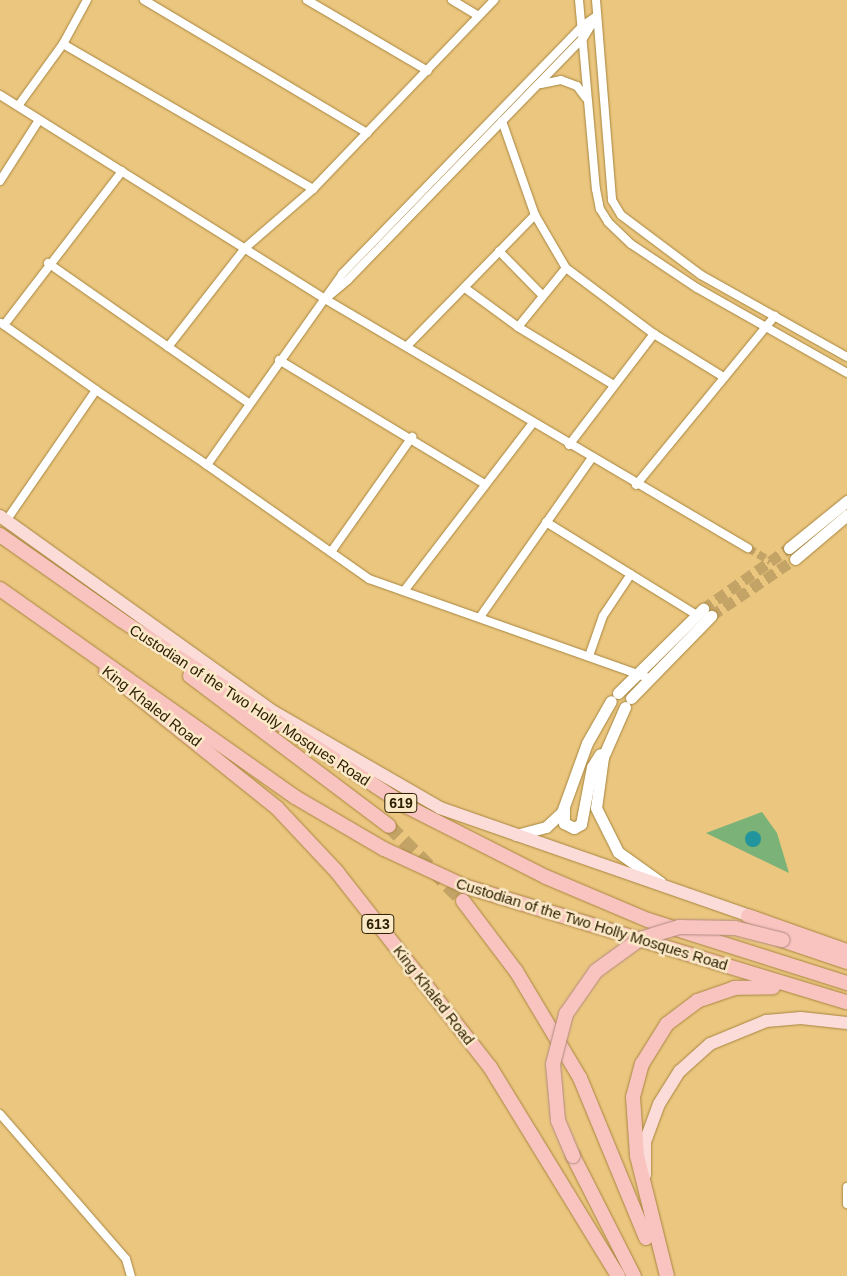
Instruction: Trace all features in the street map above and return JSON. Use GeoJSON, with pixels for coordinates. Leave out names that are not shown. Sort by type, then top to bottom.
{"type":"FeatureCollection","features":[{"type":"Feature","properties":{"kind":"highway","name":"Custodian of the Two Holly Mosques Road"},"geometry":{"type":"LineString","coordinates":[[0,535],[120,620],[340,766],[491,851],[648,920],[847,983]]}},
{"type":"Feature","properties":{"kind":"highway","name":"Custodian of the Two Holly Mosques Road"},"geometry":{"type":"LineString","coordinates":[[0,589],[65,636],[145,687],[296,797],[384,849],[464,886],[847,1002]]}},
{"type":"Feature","properties":{"kind":"highway"},"geometry":{"type":"LineString","coordinates":[[120,620],[389,826]]}},
{"type":"Feature","properties":{"kind":"highway","name":"King Khaled Road"},"geometry":{"type":"LineString","coordinates":[[65,636],[228,766],[277,808],[338,872],[490,1067],[618,1276]]}},
{"type":"Feature","properties":{"kind":"highway"},"geometry":{"type":"LineString","coordinates":[[463,901],[516,972],[580,1078],[662,1276]]}},
{"type":"Feature","properties":{"kind":"highway"},"geometry":{"type":"LineString","coordinates":[[748,916],[847,951]]}},
{"type":"Feature","properties":{"kind":"highway"},"geometry":{"type":"LineString","coordinates":[[634,1276],[572,1156],[558,1120],[553,1064],[566,1014],[596,972],[640,939],[679,927],[735,928],[782,940],[847,962]]}},
{"type":"Feature","properties":{"kind":"highway"},"geometry":{"type":"LineString","coordinates":[[667,1276],[645,1198],[633,1097],[642,1064],[667,1024],[696,1001],[734,988],[757,985],[847,1002]]}},
{"type":"Feature","properties":{"kind":"main road"},"geometry":{"type":"LineString","coordinates":[[789,548],[847,501]]}},
{"type":"Feature","properties":{"kind":"main road"},"geometry":{"type":"LineString","coordinates":[[795,559],[847,515]]}},
{"type":"Feature","properties":{"kind":"main road"},"geometry":{"type":"LineString","coordinates":[[3,519],[274,712],[440,808],[504,834],[748,916],[847,945]]}},
{"type":"Feature","properties":{"kind":"main road"},"geometry":{"type":"LineString","coordinates":[[703,613],[628,703],[609,740],[592,767],[581,824],[574,828],[564,823],[564,809],[587,743],[614,697],[637,673],[703,613]]}},
{"type":"Feature","properties":{"kind":"main road"},"geometry":{"type":"LineString","coordinates":[[609,740],[596,798],[604,831],[627,861],[672,890]]}},
{"type":"Feature","properties":{"kind":"main road"},"geometry":{"type":"LineString","coordinates":[[504,834],[532,833],[564,809]]}},
{"type":"Feature","properties":{"kind":"main road"},"geometry":{"type":"LineString","coordinates":[[645,1198],[645,1142],[651,1121],[668,1087],[694,1057],[734,1031],[766,1021],[801,1018],[847,1023]]}},
{"type":"Feature","properties":{"kind":"street"},"geometry":{"type":"LineString","coordinates":[[18,106],[63,44],[87,0]]}},
{"type":"Feature","properties":{"kind":"street"},"geometry":{"type":"LineString","coordinates":[[144,0],[367,133]]}},
{"type":"Feature","properties":{"kind":"street"},"geometry":{"type":"LineString","coordinates":[[307,0],[428,71]]}},
{"type":"Feature","properties":{"kind":"street"},"geometry":{"type":"LineString","coordinates":[[452,0],[479,16]]}},
{"type":"Feature","properties":{"kind":"street"},"geometry":{"type":"LineString","coordinates":[[168,347],[245,248],[313,188],[428,71],[494,0]]}},
{"type":"Feature","properties":{"kind":"street"},"geometry":{"type":"LineString","coordinates":[[579,0],[596,189],[600,209],[608,222],[631,244],[765,329],[847,373]]}},
{"type":"Feature","properties":{"kind":"street"},"geometry":{"type":"LineString","coordinates":[[596,0],[612,200],[620,215],[701,275],[847,357]]}},
{"type":"Feature","properties":{"kind":"street"},"geometry":{"type":"LineString","coordinates":[[207,465],[279,360],[342,274],[582,26],[597,16]]}},
{"type":"Feature","properties":{"kind":"street"},"geometry":{"type":"LineString","coordinates":[[325,299],[583,38],[597,16]]}},
{"type":"Feature","properties":{"kind":"street"},"geometry":{"type":"LineString","coordinates":[[63,44],[313,188]]}},
{"type":"Feature","properties":{"kind":"street"},"geometry":{"type":"LineString","coordinates":[[535,87],[561,80],[577,86],[588,104]]}},
{"type":"Feature","properties":{"kind":"street"},"geometry":{"type":"LineString","coordinates":[[0,95],[325,299],[408,346],[591,459],[748,548]]}},
{"type":"Feature","properties":{"kind":"street"},"geometry":{"type":"LineString","coordinates":[[0,181],[39,120]]}},
{"type":"Feature","properties":{"kind":"street"},"geometry":{"type":"LineString","coordinates":[[502,121],[535,215],[566,268],[654,334],[722,376]]}},
{"type":"Feature","properties":{"kind":"street"},"geometry":{"type":"LineString","coordinates":[[122,171],[2,324],[369,579],[649,678]]}},
{"type":"Feature","properties":{"kind":"street"},"geometry":{"type":"LineString","coordinates":[[408,346],[535,215]]}},
{"type":"Feature","properties":{"kind":"street"},"geometry":{"type":"LineString","coordinates":[[499,251],[543,296]]}},
{"type":"Feature","properties":{"kind":"street"},"geometry":{"type":"LineString","coordinates":[[48,263],[249,403]]}},
{"type":"Feature","properties":{"kind":"street"},"geometry":{"type":"LineString","coordinates":[[518,326],[566,268]]}},
{"type":"Feature","properties":{"kind":"street"},"geometry":{"type":"LineString","coordinates":[[465,288],[518,326],[612,384]]}},
{"type":"Feature","properties":{"kind":"street"},"geometry":{"type":"LineString","coordinates":[[636,485],[722,376],[775,316]]}},
{"type":"Feature","properties":{"kind":"street"},"geometry":{"type":"LineString","coordinates":[[570,445],[612,384],[654,334]]}},
{"type":"Feature","properties":{"kind":"street"},"geometry":{"type":"LineString","coordinates":[[279,360],[412,437],[483,484]]}},
{"type":"Feature","properties":{"kind":"street"},"geometry":{"type":"LineString","coordinates":[[3,519],[96,390]]}},
{"type":"Feature","properties":{"kind":"street"},"geometry":{"type":"LineString","coordinates":[[404,591],[483,484],[533,423]]}},
{"type":"Feature","properties":{"kind":"street"},"geometry":{"type":"LineString","coordinates":[[332,552],[412,437]]}},
{"type":"Feature","properties":{"kind":"street"},"geometry":{"type":"LineString","coordinates":[[480,617],[591,459]]}},
{"type":"Feature","properties":{"kind":"street"},"geometry":{"type":"LineString","coordinates":[[546,522],[632,574],[703,613]]}},
{"type":"Feature","properties":{"kind":"street"},"geometry":{"type":"LineString","coordinates":[[589,656],[604,616],[632,574]]}},
{"type":"Feature","properties":{"kind":"street"},"geometry":{"type":"LineString","coordinates":[[0,1114],[126,1259],[131,1276]]}},
{"type":"Feature","properties":{"kind":"street"},"geometry":{"type":"LineString","coordinates":[[847,1187],[847,1204]]}},
{"type":"Feature","properties":{"kind":"green space"},"geometry":{"type":"Polygon","coordinates":[[[762,812],[777,833],[789,873],[706,833],[762,812]]]}},
{"type":"Feature","properties":{"kind":"water"},"geometry":{"type":"Polygon","coordinates":[[[753,831],[759,833],[761,839],[759,845],[753,847],[747,845],[745,839],[747,833],[753,831]]]}},
{"type":"Feature","properties":{"kind":"tunnel"},"geometry":{"type":"LineString","coordinates":[[748,548],[770,561]]}},
{"type":"Feature","properties":{"kind":"tunnel"},"geometry":{"type":"LineString","coordinates":[[703,609],[789,548]]}},
{"type":"Feature","properties":{"kind":"tunnel"},"geometry":{"type":"LineString","coordinates":[[711,616],[795,559]]}},
{"type":"Feature","properties":{"kind":"tunnel"},"geometry":{"type":"LineString","coordinates":[[389,826],[463,901]]}}]}
